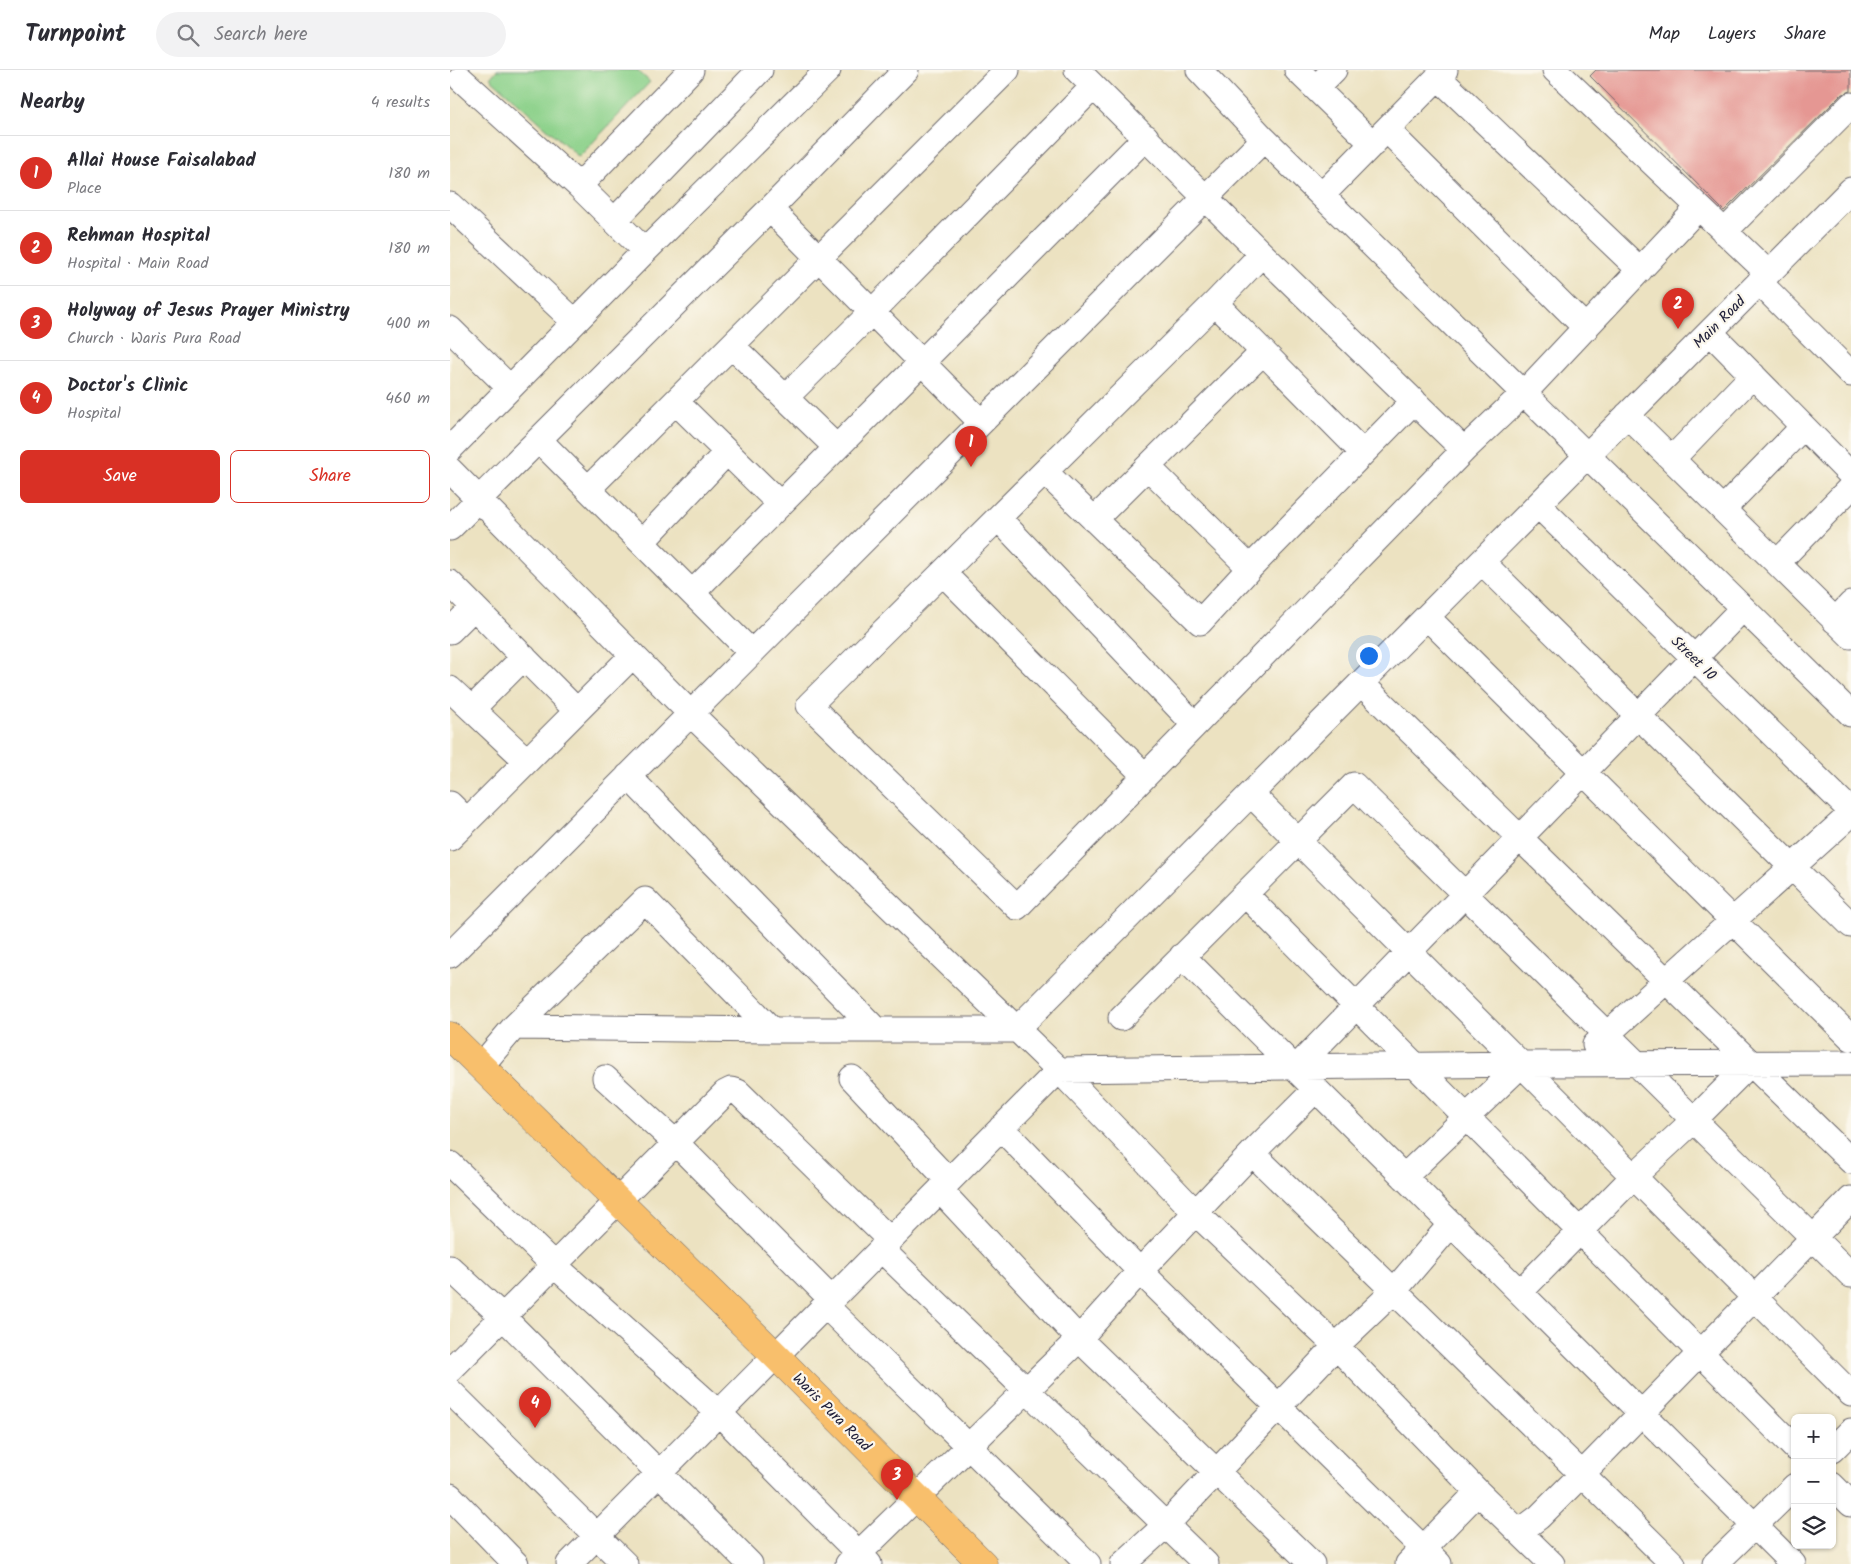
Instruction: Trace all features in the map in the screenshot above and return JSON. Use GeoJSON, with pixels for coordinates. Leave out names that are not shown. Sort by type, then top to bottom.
{"type":"FeatureCollection","features":[{"type":"Feature","properties":{"kind":"main road","name":"Waris Pura Road"},"geometry":{"type":"LineString","coordinates":[[450,1036],[983,1564]]}},
{"type":"Feature","properties":{"kind":"street"},"geometry":{"type":"LineString","coordinates":[[615,220],[760,70]]}},
{"type":"Feature","properties":{"kind":"street"},"geometry":{"type":"LineString","coordinates":[[450,449],[645,251],[828,70]]}},
{"type":"Feature","properties":{"kind":"street"},"geometry":{"type":"LineString","coordinates":[[450,528],[770,209],[906,70]]}},
{"type":"Feature","properties":{"kind":"street"},"geometry":{"type":"LineString","coordinates":[[588,489],[1007,70]]}},
{"type":"Feature","properties":{"kind":"street"},"geometry":{"type":"LineString","coordinates":[[1199,70],[1264,139],[1851,714]]}},
{"type":"Feature","properties":{"kind":"street"},"geometry":{"type":"LineString","coordinates":[[1297,70],[1316,88],[1380,137],[1586,328]]}},
{"type":"Feature","properties":{"kind":"street"},"geometry":{"type":"LineString","coordinates":[[1316,88],[1334,70]]}},
{"type":"Feature","properties":{"kind":"street"},"geometry":{"type":"LineString","coordinates":[[1561,72],[1724,232],[1851,374]]}},
{"type":"Feature","properties":{"kind":"street"},"geometry":{"type":"LineString","coordinates":[[578,186],[681,73]]}},
{"type":"Feature","properties":{"kind":"street"},"geometry":{"type":"LineString","coordinates":[[1322,195],[1441,74],[1640,270]]}},
{"type":"Feature","properties":{"kind":"street"},"geometry":{"type":"LineString","coordinates":[[786,397],[872,312],[1085,78],[1262,254],[1464,450]]}},
{"type":"Feature","properties":{"kind":"street"},"geometry":{"type":"LineString","coordinates":[[460,80],[615,220],[645,251]]}},
{"type":"Feature","properties":{"kind":"street"},"geometry":{"type":"LineString","coordinates":[[1724,232],[1851,105]]}},
{"type":"Feature","properties":{"kind":"street"},"geometry":{"type":"LineString","coordinates":[[692,593],[1146,137]]}},
{"type":"Feature","properties":{"kind":"street"},"geometry":{"type":"LineString","coordinates":[[450,954],[1264,139]]}},
{"type":"Feature","properties":{"kind":"street","name":"Main Road"},"geometry":{"type":"LineString","coordinates":[[1016,1030],[1851,190]]}},
{"type":"Feature","properties":{"kind":"street"},"geometry":{"type":"LineString","coordinates":[[450,205],[576,322]]}},
{"type":"Feature","properties":{"kind":"street"},"geometry":{"type":"LineString","coordinates":[[1262,254],[810,706],[1017,907],[1464,450],[1524,393],[1698,208]]}},
{"type":"Feature","properties":{"kind":"street"},"geometry":{"type":"LineString","coordinates":[[770,209],[981,422]]}},
{"type":"Feature","properties":{"kind":"street"},"geometry":{"type":"LineString","coordinates":[[1215,303],[1363,453]]}},
{"type":"Feature","properties":{"kind":"street"},"geometry":{"type":"LineString","coordinates":[[450,329],[510,388]]}},
{"type":"Feature","properties":{"kind":"street"},"geometry":{"type":"LineString","coordinates":[[1710,332],[1851,475]]}},
{"type":"Feature","properties":{"kind":"street"},"geometry":{"type":"LineString","coordinates":[[732,346],[836,447]]}},
{"type":"Feature","properties":{"kind":"street"},"geometry":{"type":"LineString","coordinates":[[1094,520],[1263,352]]}},
{"type":"Feature","properties":{"kind":"street"},"geometry":{"type":"LineString","coordinates":[[1672,459],[1752,375]]}},
{"type":"Feature","properties":{"kind":"street"},"geometry":{"type":"LineString","coordinates":[[1046,472],[1200,622],[1250,568],[1414,401]]}},
{"type":"Feature","properties":{"kind":"street"},"geometry":{"type":"LineString","coordinates":[[676,402],[780,504]]}},
{"type":"Feature","properties":{"kind":"street"},"geometry":{"type":"LineString","coordinates":[[1627,416],[1777,563],[1846,621]]}},
{"type":"Feature","properties":{"kind":"street"},"geometry":{"type":"LineString","coordinates":[[1723,508],[1803,427]]}},
{"type":"Feature","properties":{"kind":"street"},"geometry":{"type":"LineString","coordinates":[[539,440],[751,652]]}},
{"type":"Feature","properties":{"kind":"street"},"geometry":{"type":"LineString","coordinates":[[642,542],[727,452]]}},
{"type":"Feature","properties":{"kind":"street"},"geometry":{"type":"LineString","coordinates":[[1148,467],[1250,568]]}},
{"type":"Feature","properties":{"kind":"street"},"geometry":{"type":"LineString","coordinates":[[450,470],[690,713],[1059,1070],[1196,1213],[1336,1346],[1478,1492],[1552,1564]]}},
{"type":"Feature","properties":{"kind":"street"},"geometry":{"type":"LineString","coordinates":[[1777,563],[1851,487]]}},
{"type":"Feature","properties":{"kind":"street","name":"Street 10"},"geometry":{"type":"LineString","coordinates":[[1538,505],[1851,812]]}},
{"type":"Feature","properties":{"kind":"street"},"geometry":{"type":"LineString","coordinates":[[998,518],[1195,725]]}},
{"type":"Feature","properties":{"kind":"street"},"geometry":{"type":"LineString","coordinates":[[1482,562],[1851,925]]}},
{"type":"Feature","properties":{"kind":"street"},"geometry":{"type":"LineString","coordinates":[[943,573],[1145,776]]}},
{"type":"Feature","properties":{"kind":"street"},"geometry":{"type":"LineString","coordinates":[[450,583],[577,711]]}},
{"type":"Feature","properties":{"kind":"street"},"geometry":{"type":"LineString","coordinates":[[450,631],[474,607]]}},
{"type":"Feature","properties":{"kind":"street"},"geometry":{"type":"LineString","coordinates":[[1295,1067],[1743,608]]}},
{"type":"Feature","properties":{"kind":"street"},"geometry":{"type":"LineString","coordinates":[[1427,617],[1851,1038]]}},
{"type":"Feature","properties":{"kind":"street"},"geometry":{"type":"LineString","coordinates":[[450,838],[459,812],[527,761],[633,655]]}},
{"type":"Feature","properties":{"kind":"street"},"geometry":{"type":"LineString","coordinates":[[472,709],[524,657]]}},
{"type":"Feature","properties":{"kind":"street"},"geometry":{"type":"LineString","coordinates":[[1361,683],[1851,1161]]}},
{"type":"Feature","properties":{"kind":"street"},"geometry":{"type":"LineString","coordinates":[[450,689],[527,761]]}},
{"type":"Feature","properties":{"kind":"street"},"geometry":{"type":"LineString","coordinates":[[628,776],[876,1030]]}},
{"type":"Feature","properties":{"kind":"street"},"geometry":{"type":"LineString","coordinates":[[1121,1018],[1354,785],[1851,1275]]}},
{"type":"Feature","properties":{"kind":"street"},"geometry":{"type":"LineString","coordinates":[[1251,794],[1851,1394]]}},
{"type":"Feature","properties":{"kind":"street"},"geometry":{"type":"LineString","coordinates":[[1573,1064],[1851,812]]}},
{"type":"Feature","properties":{"kind":"street"},"geometry":{"type":"LineString","coordinates":[[1245,894],[1791,1444]]}},
{"type":"Feature","properties":{"kind":"street"},"geometry":{"type":"LineString","coordinates":[[481,1066],[514,1027],[645,900],[772,1030]]}},
{"type":"Feature","properties":{"kind":"street"},"geometry":{"type":"LineString","coordinates":[[1182,956],[1793,1564]]}},
{"type":"Feature","properties":{"kind":"street"},"geometry":{"type":"LineString","coordinates":[[514,1027],[1016,1030]]}},
{"type":"Feature","properties":{"kind":"street"},"geometry":{"type":"LineString","coordinates":[[1520,1292],[1634,1176],[1751,1063]]}},
{"type":"Feature","properties":{"kind":"street"},"geometry":{"type":"LineString","coordinates":[[569,1564],[718,1412],[770,1351],[828,1302],[1059,1070],[1522,1064],[1851,1063]]}},
{"type":"Feature","properties":{"kind":"street"},"geometry":{"type":"LineString","coordinates":[[1404,1177],[1522,1064]]}},
{"type":"Feature","properties":{"kind":"street"},"geometry":{"type":"LineString","coordinates":[[604,1078],[676,1143],[828,1302],[1088,1564]]}},
{"type":"Feature","properties":{"kind":"street"},"geometry":{"type":"LineString","coordinates":[[852,1078],[1079,1339],[1312,1564]]}},
{"type":"Feature","properties":{"kind":"street"},"geometry":{"type":"LineString","coordinates":[[450,1164],[554,1266],[718,1412],[859,1560],[916,1497],[1079,1339],[1252,1153],[1316,1089]]}},
{"type":"Feature","properties":{"kind":"street"},"geometry":{"type":"LineString","coordinates":[[450,1370],[725,1092],[731,1090],[738,1092],[1026,1390],[1206,1564]]}},
{"type":"Feature","properties":{"kind":"street"},"geometry":{"type":"LineString","coordinates":[[1001,1128],[1140,1272],[1279,1407],[1423,1559],[1478,1492]]}},
{"type":"Feature","properties":{"kind":"street"},"geometry":{"type":"LineString","coordinates":[[1252,1153],[1673,1564]]}},
{"type":"Feature","properties":{"kind":"street"},"geometry":{"type":"LineString","coordinates":[[1520,1532],[1539,1517],[1582,1474],[1851,1199]]}},
{"type":"Feature","properties":{"kind":"street"},"geometry":{"type":"LineString","coordinates":[[1123,1564],[1166,1525],[1336,1346],[1394,1291],[1451,1224]]}},
{"type":"Feature","properties":{"kind":"street"},"geometry":{"type":"LineString","coordinates":[[450,1268],[503,1317],[750,1564]]}},
{"type":"Feature","properties":{"kind":"street"},"geometry":{"type":"LineString","coordinates":[[450,1391],[625,1564]]}},
{"type":"Feature","properties":{"kind":"street"},"geometry":{"type":"LineString","coordinates":[[1836,1446],[1851,1431]]}},
{"type":"Feature","properties":{"kind":"street"},"geometry":{"type":"LineString","coordinates":[[1836,1489],[1851,1504]]}},
{"type":"Feature","properties":{"kind":"street"},"geometry":{"type":"LineString","coordinates":[[1715,1564],[1791,1490]]}},
{"type":"Feature","properties":{"kind":"street"},"geometry":{"type":"LineString","coordinates":[[450,1496],[516,1564]]}},
{"type":"Feature","properties":{"kind":"green space"},"geometry":{"type":"Polygon","coordinates":[[[497,70],[637,70],[650,82],[579,157],[490,78],[497,70]]]}},
{"type":"Feature","properties":{"kind":"building"},"geometry":{"type":"Polygon","coordinates":[[[1596,70],[1851,70],[1851,91],[1841,95],[1724,211],[1590,76],[1596,70]]]}},
{"type":"Feature","properties":{"kind":"place","name":"Rehman Hospital"},"geometry":{"type":"Point","coordinates":[1678,329]}},
{"type":"Feature","properties":{"kind":"place","name":"Allai House Faisalabad"},"geometry":{"type":"Point","coordinates":[971,467]}},
{"type":"Feature","properties":{"kind":"place","name":"Doctor's Clinic"},"geometry":{"type":"Point","coordinates":[535,1428]}},
{"type":"Feature","properties":{"kind":"place","name":"Holyway of Jesus Prayer Ministry"},"geometry":{"type":"Point","coordinates":[897,1500]}}]}
